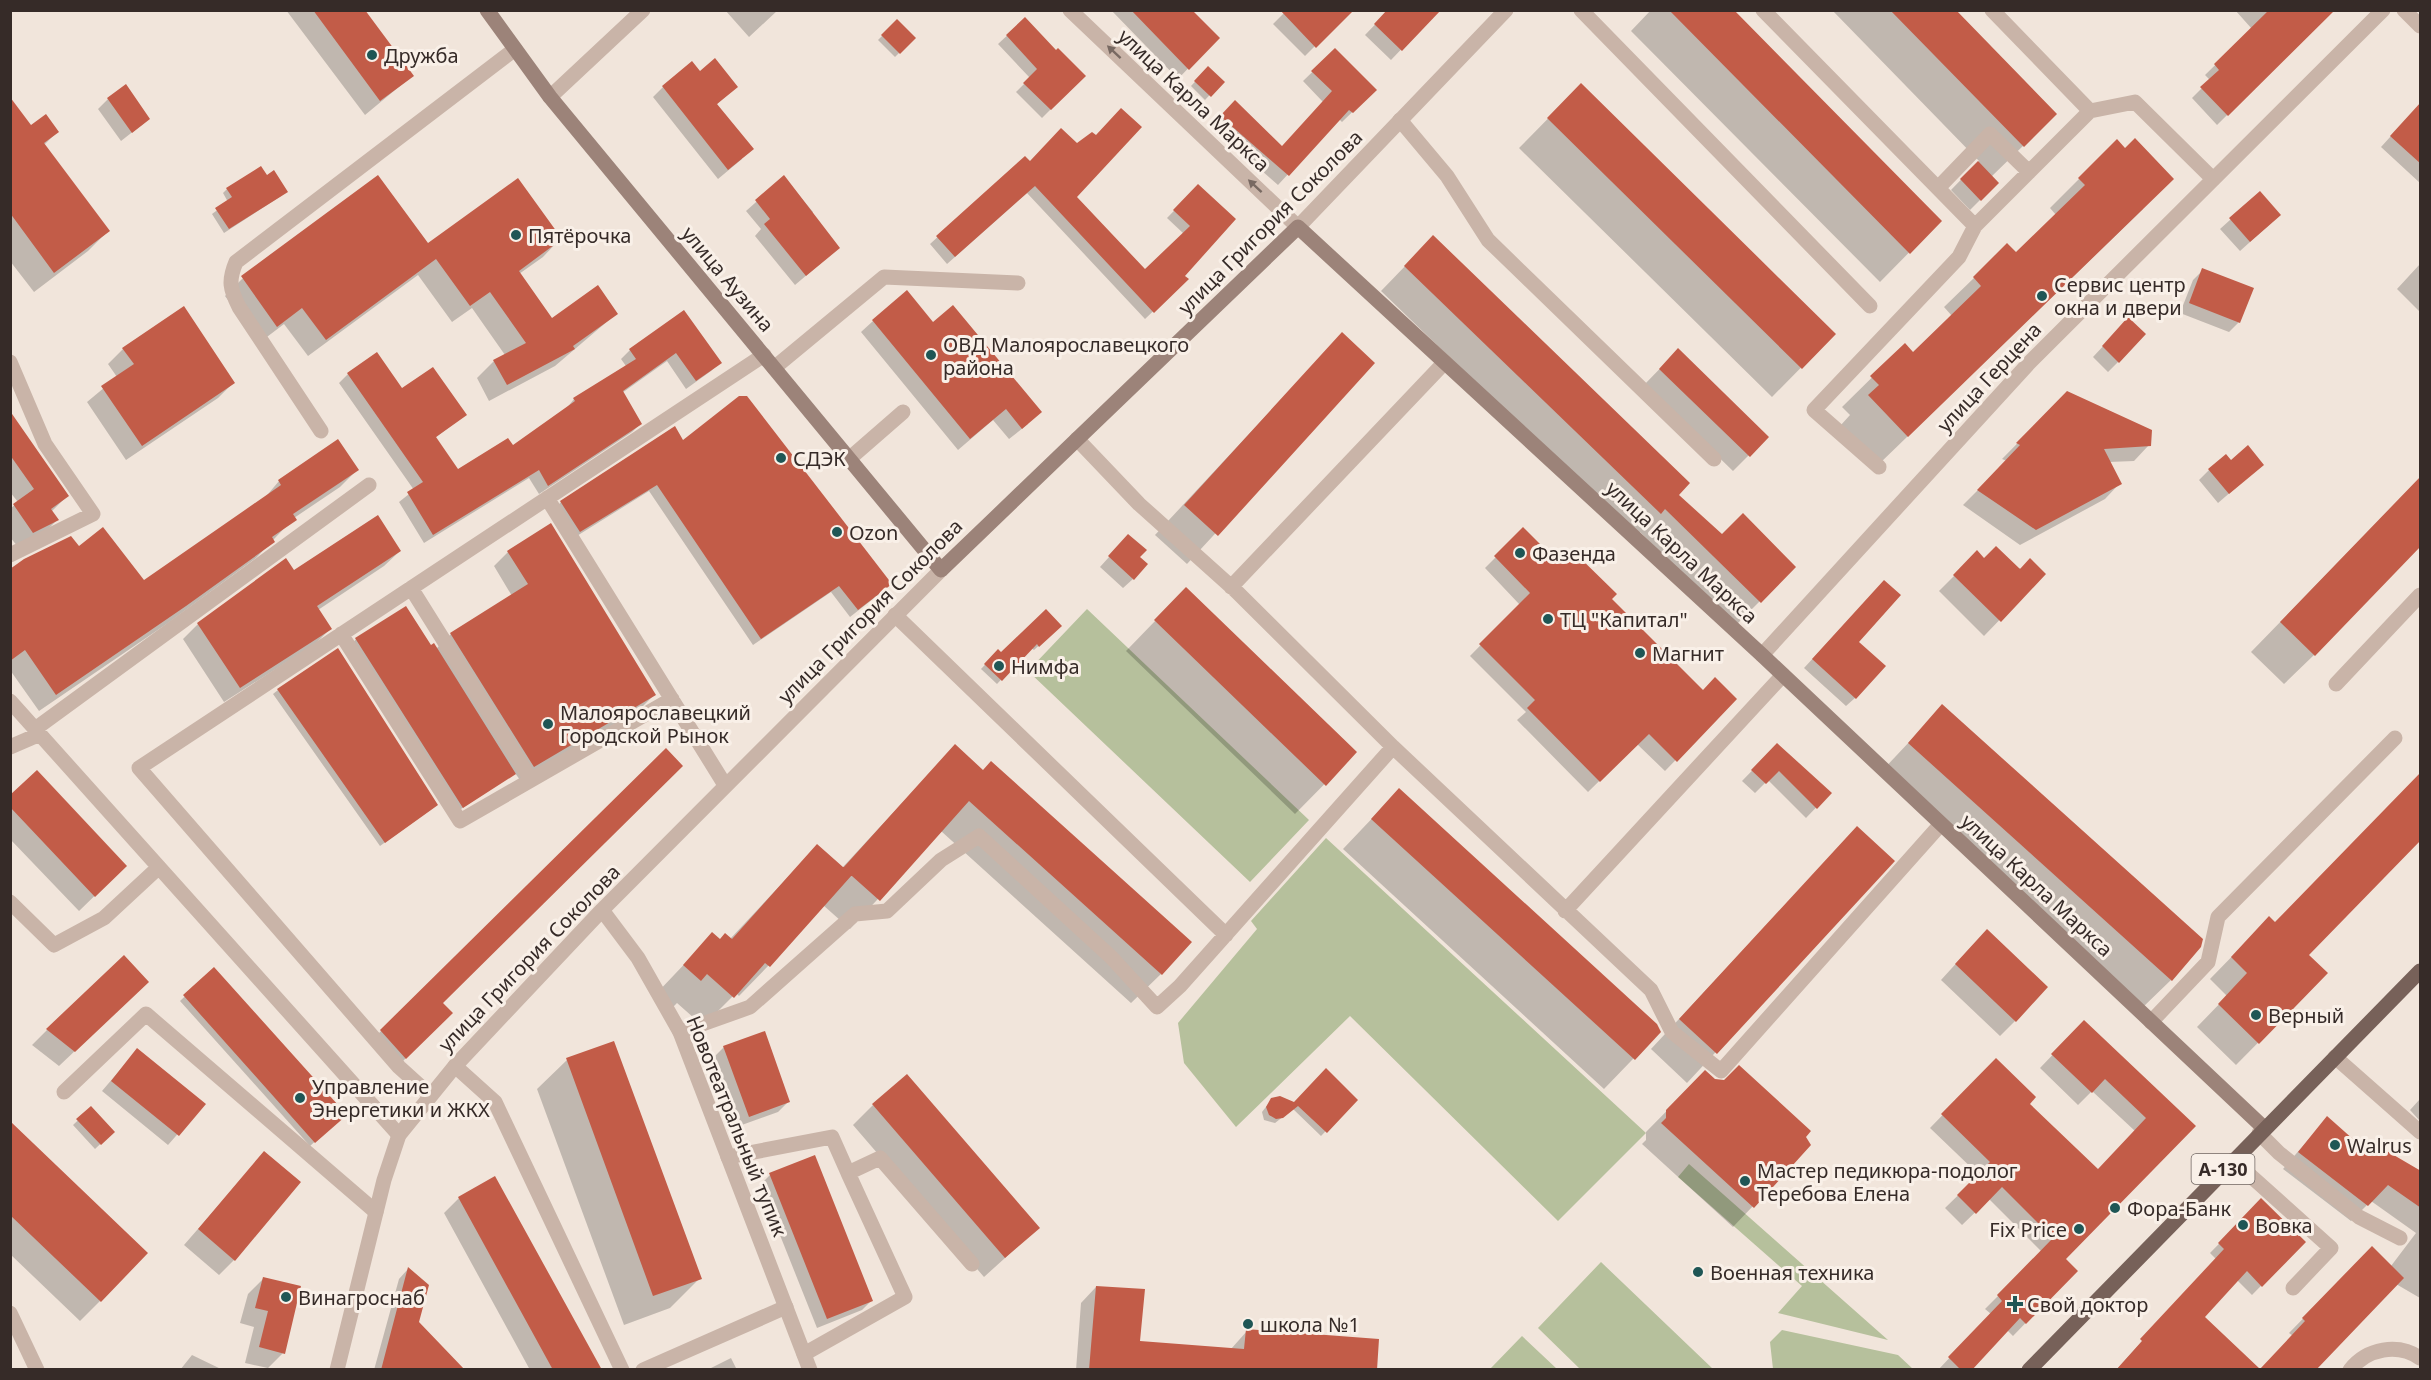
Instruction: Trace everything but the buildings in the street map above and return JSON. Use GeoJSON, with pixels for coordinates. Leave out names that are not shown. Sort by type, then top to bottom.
{"type":"FeatureCollection","features":[{"type":"Feature","properties":{"kind":"main road","name":"улица Аузина"},"geometry":{"type":"LineString","coordinates":[[487,10],[550,97],[941,570]]}},
{"type":"Feature","properties":{"kind":"main road","name":"улица Карла Маркса"},"geometry":{"type":"LineString","coordinates":[[1298,227],[1762,655],[2151,1022],[2262,1130]]}},
{"type":"Feature","properties":{"kind":"main road","name":"улица Григория Соколова"},"geometry":{"type":"LineString","coordinates":[[941,570],[1298,227]]}},
{"type":"Feature","properties":{"kind":"main road","name":"А-130"},"geometry":{"type":"LineString","coordinates":[[2028,1370],[2421,971]]}},
{"type":"Feature","properties":{"kind":"street"},"geometry":{"type":"LineString","coordinates":[[550,97],[644,10]]}},
{"type":"Feature","properties":{"kind":"street","name":"улица Карла Маркса"},"geometry":{"type":"LineString","coordinates":[[1070,10],[1298,227]]}},
{"type":"Feature","properties":{"kind":"street","name":"улица Григория Соколова"},"geometry":{"type":"LineString","coordinates":[[1298,227],[1506,10]]}},
{"type":"Feature","properties":{"kind":"street"},"geometry":{"type":"LineString","coordinates":[[1581,10],[1870,306]]}},
{"type":"Feature","properties":{"kind":"street"},"geometry":{"type":"LineString","coordinates":[[1763,10],[1975,226]]}},
{"type":"Feature","properties":{"kind":"street"},"geometry":{"type":"LineString","coordinates":[[1992,10],[2090,111]]}},
{"type":"Feature","properties":{"kind":"street","name":"улица Герцена"},"geometry":{"type":"LineString","coordinates":[[1762,655],[2029,363],[2383,10]]}},
{"type":"Feature","properties":{"kind":"street"},"geometry":{"type":"LineString","coordinates":[[2404,10],[2421,26]]}},
{"type":"Feature","properties":{"kind":"street"},"geometry":{"type":"LineString","coordinates":[[321,430],[239,307],[229,287],[230,276],[236,262],[515,50]]}},
{"type":"Feature","properties":{"kind":"street"},"geometry":{"type":"LineString","coordinates":[[1879,467],[1814,410],[1959,257],[1975,226],[2090,111],[2135,102],[2213,179]]}},
{"type":"Feature","properties":{"kind":"street"},"geometry":{"type":"LineString","coordinates":[[1400,120],[1448,176],[1488,240],[1714,459]]}},
{"type":"Feature","properties":{"kind":"street"},"geometry":{"type":"LineString","coordinates":[[1938,188],[1990,134],[2029,172]]}},
{"type":"Feature","properties":{"kind":"street"},"geometry":{"type":"LineString","coordinates":[[774,368],[884,277],[1018,283]]}},
{"type":"Feature","properties":{"kind":"street"},"geometry":{"type":"LineString","coordinates":[[430,1095],[399,1067],[139,768],[764,355]]}},
{"type":"Feature","properties":{"kind":"street"},"geometry":{"type":"LineString","coordinates":[[10,362],[45,444],[93,514],[10,555]]}},
{"type":"Feature","properties":{"kind":"street"},"geometry":{"type":"LineString","coordinates":[[1231,587],[1445,362]]}},
{"type":"Feature","properties":{"kind":"street"},"geometry":{"type":"LineString","coordinates":[[849,459],[903,412]]}},
{"type":"Feature","properties":{"kind":"street"},"geometry":{"type":"LineString","coordinates":[[1077,439],[1139,504],[1231,587],[1393,747],[1651,990],[1672,1032],[1721,1071],[1941,824]]}},
{"type":"Feature","properties":{"kind":"street"},"geometry":{"type":"LineString","coordinates":[[10,747],[38,731],[369,485]]}},
{"type":"Feature","properties":{"kind":"street"},"geometry":{"type":"LineString","coordinates":[[547,498],[725,785]]}},
{"type":"Feature","properties":{"kind":"street","name":"улица Григория Соколова"},"geometry":{"type":"LineString","coordinates":[[337,1370],[376,1212],[399,1135],[455,1066],[602,910],[941,570]]}},
{"type":"Feature","properties":{"kind":"street"},"geometry":{"type":"LineString","coordinates":[[411,588],[531,780]]}},
{"type":"Feature","properties":{"kind":"street"},"geometry":{"type":"LineString","coordinates":[[2337,684],[2421,595]]}},
{"type":"Feature","properties":{"kind":"street"},"geometry":{"type":"LineString","coordinates":[[895,615],[1226,935]]}},
{"type":"Feature","properties":{"kind":"street"},"geometry":{"type":"LineString","coordinates":[[341,634],[460,821],[672,699]]}},
{"type":"Feature","properties":{"kind":"street"},"geometry":{"type":"LineString","coordinates":[[1565,911],[1783,675]]}},
{"type":"Feature","properties":{"kind":"street"},"geometry":{"type":"LineString","coordinates":[[10,701],[399,1135]]}},
{"type":"Feature","properties":{"kind":"street"},"geometry":{"type":"LineString","coordinates":[[2151,1022],[2208,962],[2218,917],[2395,738]]}},
{"type":"Feature","properties":{"kind":"street"},"geometry":{"type":"LineString","coordinates":[[680,1032],[750,1007],[855,914],[887,911],[941,860],[979,836],[1111,957],[1157,1007],[1180,987],[1393,747]]}},
{"type":"Feature","properties":{"kind":"street"},"geometry":{"type":"LineString","coordinates":[[10,902],[54,945],[104,918],[159,867]]}},
{"type":"Feature","properties":{"kind":"street","name":"Новотеатральный тупик"},"geometry":{"type":"LineString","coordinates":[[602,910],[638,958],[680,1032],[810,1370]]}},
{"type":"Feature","properties":{"kind":"street"},"geometry":{"type":"LineString","coordinates":[[64,1092],[146,1014],[376,1212]]}},
{"type":"Feature","properties":{"kind":"street"},"geometry":{"type":"LineString","coordinates":[[2335,1057],[2421,1132]]}},
{"type":"Feature","properties":{"kind":"street"},"geometry":{"type":"LineString","coordinates":[[455,1066],[495,1102],[622,1370]]}},
{"type":"Feature","properties":{"kind":"street"},"geometry":{"type":"LineString","coordinates":[[2262,1130],[2279,1153],[2359,1217],[2400,1238]]}},
{"type":"Feature","properties":{"kind":"street"},"geometry":{"type":"LineString","coordinates":[[728,1157],[832,1137],[905,1297],[804,1354]]}},
{"type":"Feature","properties":{"kind":"street"},"geometry":{"type":"LineString","coordinates":[[848,1173],[880,1158],[972,1264]]}},
{"type":"Feature","properties":{"kind":"street"},"geometry":{"type":"LineString","coordinates":[[2233,1160],[2331,1248],[2293,1288]]}},
{"type":"Feature","properties":{"kind":"street"},"geometry":{"type":"LineString","coordinates":[[643,1370],[669,1364],[786,1307]]}},
{"type":"Feature","properties":{"kind":"street"},"geometry":{"type":"LineString","coordinates":[[10,1313],[37,1370]]}},
{"type":"Feature","properties":{"kind":"street"},"geometry":{"type":"LineString","coordinates":[[2350,1370],[2358,1359],[2384,1349],[2409,1351],[2421,1358]]}},
{"type":"Feature","properties":{"kind":"green space"},"geometry":{"type":"Polygon","coordinates":[[[1087,609],[1309,820],[1250,882],[1028,671],[1087,609]]]}},
{"type":"Feature","properties":{"kind":"green space"},"geometry":{"type":"Polygon","coordinates":[[[1326,838],[1646,1133],[1558,1221],[1350,1016],[1236,1127],[1184,1063],[1178,1023],[1257,929],[1251,921],[1326,838]]]}},
{"type":"Feature","properties":{"kind":"green space"},"geometry":{"type":"Polygon","coordinates":[[[1689,1164],[1888,1340],[1778,1313],[1802,1286],[1678,1177],[1689,1164]]]}},
{"type":"Feature","properties":{"kind":"green space"},"geometry":{"type":"Polygon","coordinates":[[[1601,1262],[1713,1369],[1580,1369],[1538,1328],[1601,1262]]]}},
{"type":"Feature","properties":{"kind":"green space"},"geometry":{"type":"Polygon","coordinates":[[[1782,1330],[1898,1355],[1913,1369],[1773,1369],[1770,1342],[1782,1330]]]}},
{"type":"Feature","properties":{"kind":"green space"},"geometry":{"type":"Polygon","coordinates":[[[1522,1336],[1557,1369],[1490,1369],[1522,1336]]]}},
{"type":"Feature","properties":{"kind":"place","name":"Дружба"},"geometry":{"type":"Point","coordinates":[372,55]}},
{"type":"Feature","properties":{"kind":"place","name":"Пятёрочка"},"geometry":{"type":"Point","coordinates":[516,235]}},
{"type":"Feature","properties":{"kind":"place","name":"Сервис центр окна и двери"},"geometry":{"type":"Point","coordinates":[2042,296]}},
{"type":"Feature","properties":{"kind":"place","name":"ОВД Малоярославецкого района"},"geometry":{"type":"Point","coordinates":[931,355]}},
{"type":"Feature","properties":{"kind":"place","name":"СДЭК"},"geometry":{"type":"Point","coordinates":[781,458]}},
{"type":"Feature","properties":{"kind":"place","name":"Ozon"},"geometry":{"type":"Point","coordinates":[837,532]}},
{"type":"Feature","properties":{"kind":"place","name":"Фазенда"},"geometry":{"type":"Point","coordinates":[1520,553]}},
{"type":"Feature","properties":{"kind":"place","name":"ТЦ \"Капитал\""},"geometry":{"type":"Point","coordinates":[1548,619]}},
{"type":"Feature","properties":{"kind":"place","name":"Магнит"},"geometry":{"type":"Point","coordinates":[1640,653]}},
{"type":"Feature","properties":{"kind":"place","name":"Нимфа"},"geometry":{"type":"Point","coordinates":[999,666]}},
{"type":"Feature","properties":{"kind":"place","name":"Малоярославецкий Городской Рынок"},"geometry":{"type":"Point","coordinates":[548,724]}},
{"type":"Feature","properties":{"kind":"place","name":"Верный"},"geometry":{"type":"Point","coordinates":[2256,1015]}},
{"type":"Feature","properties":{"kind":"place","name":"Управление Энергетики и ЖКХ"},"geometry":{"type":"Point","coordinates":[300,1098]}},
{"type":"Feature","properties":{"kind":"place","name":"Walrus"},"geometry":{"type":"Point","coordinates":[2335,1145]}},
{"type":"Feature","properties":{"kind":"place","name":"Мастер педикюра-подолог Теребова Елена"},"geometry":{"type":"Point","coordinates":[1745,1181]}},
{"type":"Feature","properties":{"kind":"place","name":"Фора-Банк"},"geometry":{"type":"Point","coordinates":[2115,1208]}},
{"type":"Feature","properties":{"kind":"place","name":"Вовка"},"geometry":{"type":"Point","coordinates":[2243,1225]}},
{"type":"Feature","properties":{"kind":"place","name":"Fix Price"},"geometry":{"type":"Point","coordinates":[2079,1229]}},
{"type":"Feature","properties":{"kind":"place","name":"Военная техника"},"geometry":{"type":"Point","coordinates":[1698,1272]}},
{"type":"Feature","properties":{"kind":"place","name":"Винагроснаб"},"geometry":{"type":"Point","coordinates":[286,1297]}},
{"type":"Feature","properties":{"kind":"place","name":"Свой доктор"},"geometry":{"type":"Point","coordinates":[2015,1304]}},
{"type":"Feature","properties":{"kind":"place","name":"школа №1"},"geometry":{"type":"Point","coordinates":[1248,1324]}}]}
